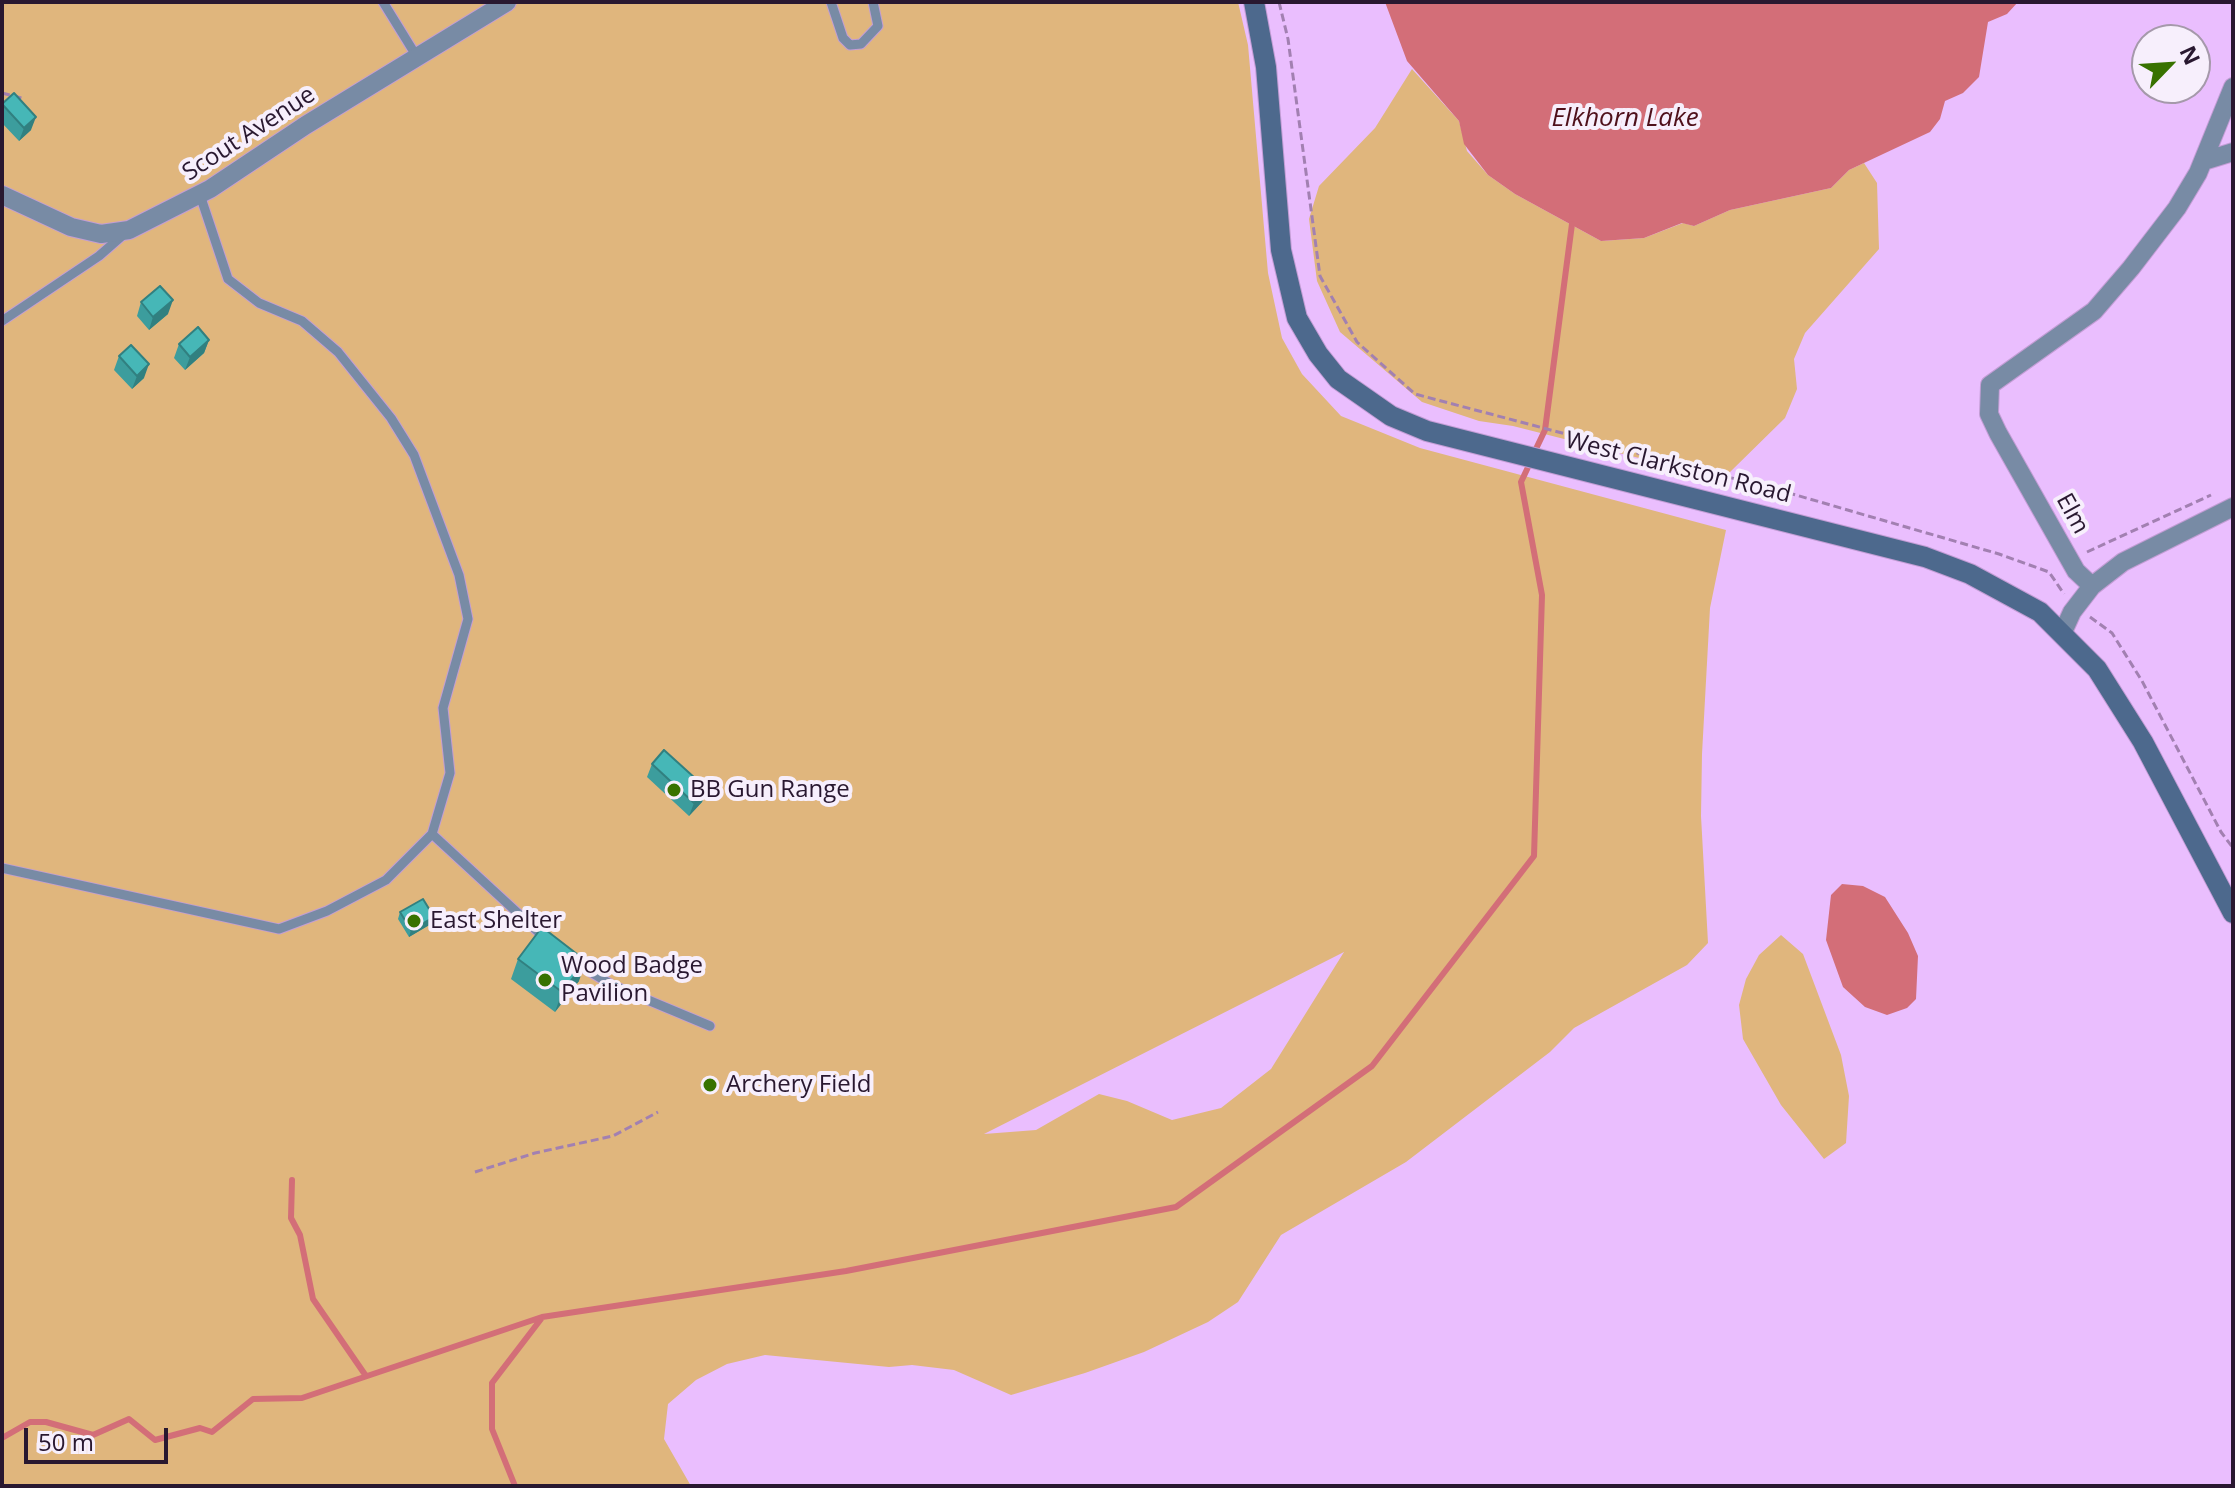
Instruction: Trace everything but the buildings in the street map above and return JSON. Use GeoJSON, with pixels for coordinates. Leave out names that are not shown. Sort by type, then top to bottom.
{"type":"FeatureCollection","features":[{"type":"Feature","properties":{"kind":"main road","name":"West Clarkston Road"},"geometry":{"type":"LineString","coordinates":[[1254,2],[1266,67],[1281,250],[1297,318],[1318,354],[1338,379],[1391,416],[1427,431],[1925,557],[1989,584],[2040,612],[2097,669],[2143,742],[2233,913]]}},
{"type":"Feature","properties":{"kind":"street","name":"Scout Avenue"},"geometry":{"type":"LineString","coordinates":[[2,195],[71,227],[101,234],[129,230],[200,195],[507,2]]}},
{"type":"Feature","properties":{"kind":"street"},"geometry":{"type":"LineString","coordinates":[[2204,161],[2233,87]]}},
{"type":"Feature","properties":{"kind":"street"},"geometry":{"type":"LineString","coordinates":[[2204,161],[2233,152]]}},
{"type":"Feature","properties":{"kind":"street","name":"Elm"},"geometry":{"type":"LineString","coordinates":[[2092,586],[2076,571],[1989,414],[1990,385],[2094,311],[2177,208],[2204,161]]}},
{"type":"Feature","properties":{"kind":"street"},"geometry":{"type":"LineString","coordinates":[[2062,634],[2072,612],[2092,586],[2123,562],[2233,507]]}},
{"type":"Feature","properties":{"kind":"lane"},"geometry":{"type":"LineString","coordinates":[[383,2],[417,57]]}},
{"type":"Feature","properties":{"kind":"lane"},"geometry":{"type":"LineString","coordinates":[[831,2],[843,38],[850,45],[861,44],[878,26],[873,2]]}},
{"type":"Feature","properties":{"kind":"lane"},"geometry":{"type":"LineString","coordinates":[[2,868],[279,929],[327,911],[386,880],[432,834],[450,773],[443,708],[468,619],[459,575],[407,443],[338,352],[302,321],[259,303],[228,279],[200,195]]}},
{"type":"Feature","properties":{"kind":"lane"},"geometry":{"type":"LineString","coordinates":[[2,321],[99,256],[129,230]]}},
{"type":"Feature","properties":{"kind":"lane"},"geometry":{"type":"LineString","coordinates":[[432,834],[561,953],[612,985],[710,1026]]}},
{"type":"Feature","properties":{"kind":"path"},"geometry":{"type":"LineString","coordinates":[[1279,2],[1288,39],[1320,276],[1357,342],[1415,394],[1796,495]]}},
{"type":"Feature","properties":{"kind":"path"},"geometry":{"type":"LineString","coordinates":[[2,93],[22,98]]}},
{"type":"Feature","properties":{"kind":"path"},"geometry":{"type":"LineString","coordinates":[[2049,572],[2069,559],[2219,491]]}},
{"type":"Feature","properties":{"kind":"path"},"geometry":{"type":"LineString","coordinates":[[475,1172],[535,1153],[613,1136],[658,1112]]}},
{"type":"Feature","properties":{"kind":"shaded area"},"geometry":{"type":"Polygon","coordinates":[[[2,2],[1238,2],[1248,45],[1268,273],[1282,338],[1302,374],[1341,416],[1420,448],[1726,530],[1710,608],[1702,754],[1701,816],[1708,943],[1687,965],[1574,1028],[1550,1052],[1406,1162],[1281,1235],[1238,1302],[1208,1322],[1144,1352],[1011,1395],[954,1370],[912,1365],[889,1367],[765,1355],[727,1364],[696,1380],[668,1404],[664,1439],[691,1486],[2,1486],[2,2]],[[1344,952],[984,1134],[1036,1130],[1099,1094],[1127,1101],[1172,1120],[1221,1108],[1271,1069],[1344,952]]]}},
{"type":"Feature","properties":{"kind":"shaded area"},"geometry":{"type":"Polygon","coordinates":[[[1412,69],[1459,121],[1467,151],[1488,175],[1515,194],[1601,241],[1644,238],[1683,223],[1694,226],[1730,210],[1831,188],[1849,170],[1864,163],[1877,183],[1879,249],[1805,333],[1794,359],[1797,389],[1785,418],[1729,473],[1698,473],[1513,426],[1479,421],[1422,402],[1340,332],[1317,281],[1309,219],[1319,186],[1375,128],[1412,69]]]}},
{"type":"Feature","properties":{"kind":"shaded area"},"geometry":{"type":"Polygon","coordinates":[[[1781,935],[1803,954],[1841,1055],[1849,1096],[1846,1143],[1824,1159],[1781,1105],[1743,1039],[1739,1005],[1746,979],[1759,955],[1781,935]]]}},
{"type":"Feature","properties":{"kind":"water","name":"Elkhorn Lake"},"geometry":{"type":"Polygon","coordinates":[[[1385,2],[2018,2],[2007,14],[1988,22],[1979,77],[1963,93],[1945,101],[1940,119],[1930,132],[1849,170],[1831,188],[1730,210],[1694,226],[1682,223],[1644,238],[1601,241],[1515,194],[1488,175],[1464,144],[1459,121],[1407,61],[1385,2]]]}},
{"type":"Feature","properties":{"kind":"water"},"geometry":{"type":"Polygon","coordinates":[[[1842,884],[1863,886],[1885,897],[1908,933],[1918,956],[1916,999],[1907,1008],[1887,1015],[1865,1007],[1843,987],[1826,940],[1831,895],[1842,884]]]}},
{"type":"Feature","properties":{"kind":"waterway"},"geometry":{"type":"LineString","coordinates":[[1534,453],[1545,430],[1572,224]]}},
{"type":"Feature","properties":{"kind":"waterway"},"geometry":{"type":"LineString","coordinates":[[2,1438],[30,1422],[46,1422],[93,1435],[129,1419],[155,1440],[200,1428],[212,1432],[253,1399],[302,1398],[542,1317],[846,1271],[1176,1207],[1372,1066],[1534,856],[1542,595],[1521,482],[1530,463]]}},
{"type":"Feature","properties":{"kind":"waterway"},"geometry":{"type":"LineString","coordinates":[[292,1180],[291,1218],[300,1235],[313,1299],[366,1376]]}},
{"type":"Feature","properties":{"kind":"waterway"},"geometry":{"type":"LineString","coordinates":[[515,1486],[492,1429],[492,1383],[541,1319]]}},
{"type":"Feature","properties":{"kind":"place","name":"BB Gun Range"},"geometry":{"type":"Point","coordinates":[674,790]}},
{"type":"Feature","properties":{"kind":"place","name":"East Shelter"},"geometry":{"type":"Point","coordinates":[414,921]}},
{"type":"Feature","properties":{"kind":"place","name":"Wood Badge Pavilion"},"geometry":{"type":"Point","coordinates":[545,980]}},
{"type":"Feature","properties":{"kind":"place","name":"Archery Field"},"geometry":{"type":"Point","coordinates":[710,1085]}}]}
